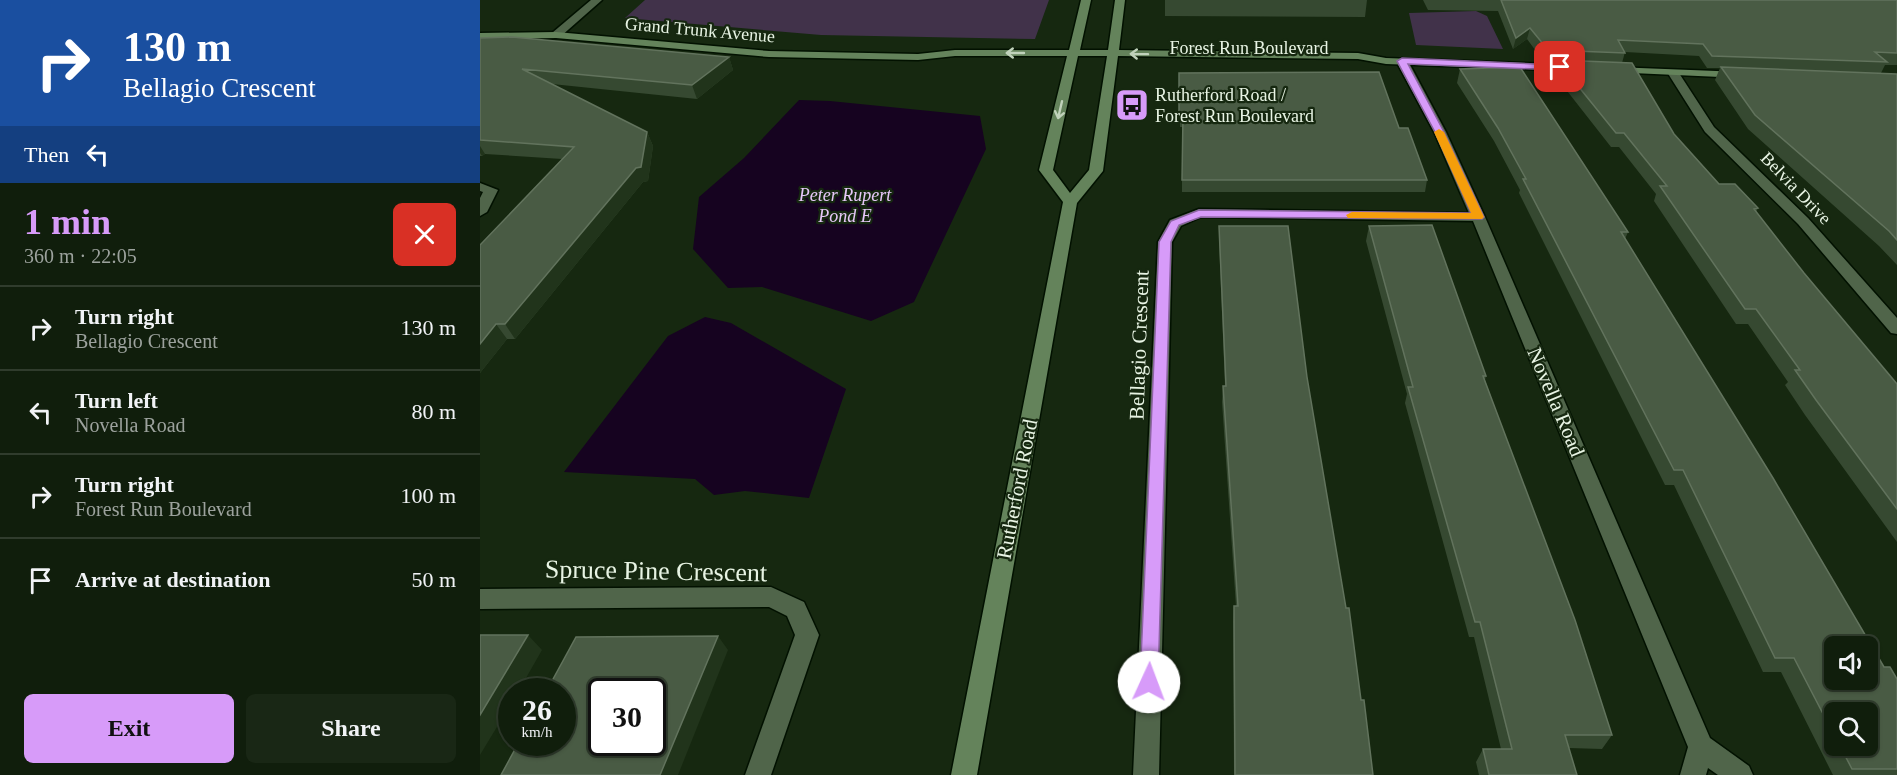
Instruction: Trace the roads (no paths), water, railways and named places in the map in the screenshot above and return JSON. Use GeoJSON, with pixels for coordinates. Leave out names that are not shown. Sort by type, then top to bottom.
{"type":"FeatureCollection","features":[{"type":"Feature","properties":{"kind":"street"},"geometry":{"type":"LineString","coordinates":[[556,36],[597,0]]}},
{"type":"Feature","properties":{"kind":"street"},"geometry":{"type":"LineString","coordinates":[[1070,202],[1046,170],[1086,0]]}},
{"type":"Feature","properties":{"kind":"street","name":"Rutherford Road"},"geometry":{"type":"LineString","coordinates":[[964,775],[1070,202],[1096,171],[1115,61],[1120,0]]}},
{"type":"Feature","properties":{"kind":"street","name":"Grand Trunk Avenue"},"geometry":{"type":"LineString","coordinates":[[480,36],[556,36],[769,54],[918,57],[949,62],[1072,59]]}},
{"type":"Feature","properties":{"kind":"street","name":"Forest Run Boulevard"},"geometry":{"type":"LineString","coordinates":[[1072,59],[1115,61],[1358,56],[1394,61],[1755,75]]}},
{"type":"Feature","properties":{"kind":"street","name":"Forest Run Boulevard"},"geometry":{"type":"LineString","coordinates":[[1151,66],[1363,66],[1394,61]]}},
{"type":"Feature","properties":{"kind":"street","name":"Novella Road"},"geometry":{"type":"LineString","coordinates":[[1394,61],[1440,132],[1701,747]]}},
{"type":"Feature","properties":{"kind":"street","name":"Belvia Drive"},"geometry":{"type":"LineString","coordinates":[[1673,72],[1709,129],[1803,221],[1897,328]]}},
{"type":"Feature","properties":{"kind":"street"},"geometry":{"type":"LineString","coordinates":[[480,187],[491,190],[480,212]]}},
{"type":"Feature","properties":{"kind":"street","name":"Bellagio Crescent"},"geometry":{"type":"LineString","coordinates":[[1146,775],[1165,242],[1174,223],[1199,213],[1478,217]]}},
{"type":"Feature","properties":{"kind":"street","name":"Spruce Pine Crescent"},"geometry":{"type":"LineString","coordinates":[[480,599],[771,597],[796,609],[807,635],[758,775]]}},
{"type":"Feature","properties":{"kind":"street"},"geometry":{"type":"LineString","coordinates":[[1693,775],[1701,747],[1740,775]]}},
{"type":"Feature","properties":{"kind":"water","name":"Peter Rupert Pond E"},"geometry":{"type":"Polygon","coordinates":[[[799,100],[980,116],[986,149],[914,302],[871,321],[762,287],[728,288],[693,249],[699,197],[744,158],[799,100]]]}},
{"type":"Feature","properties":{"kind":"water"},"geometry":{"type":"Polygon","coordinates":[[[705,317],[731,323],[846,389],[809,498],[745,491],[714,495],[695,479],[564,472],[668,336],[705,317]]]}},
{"type":"Feature","properties":{"kind":"place","name":"Rutherford Road / Forest Run Boulevard"},"geometry":{"type":"Point","coordinates":[1132,105]}}]}
